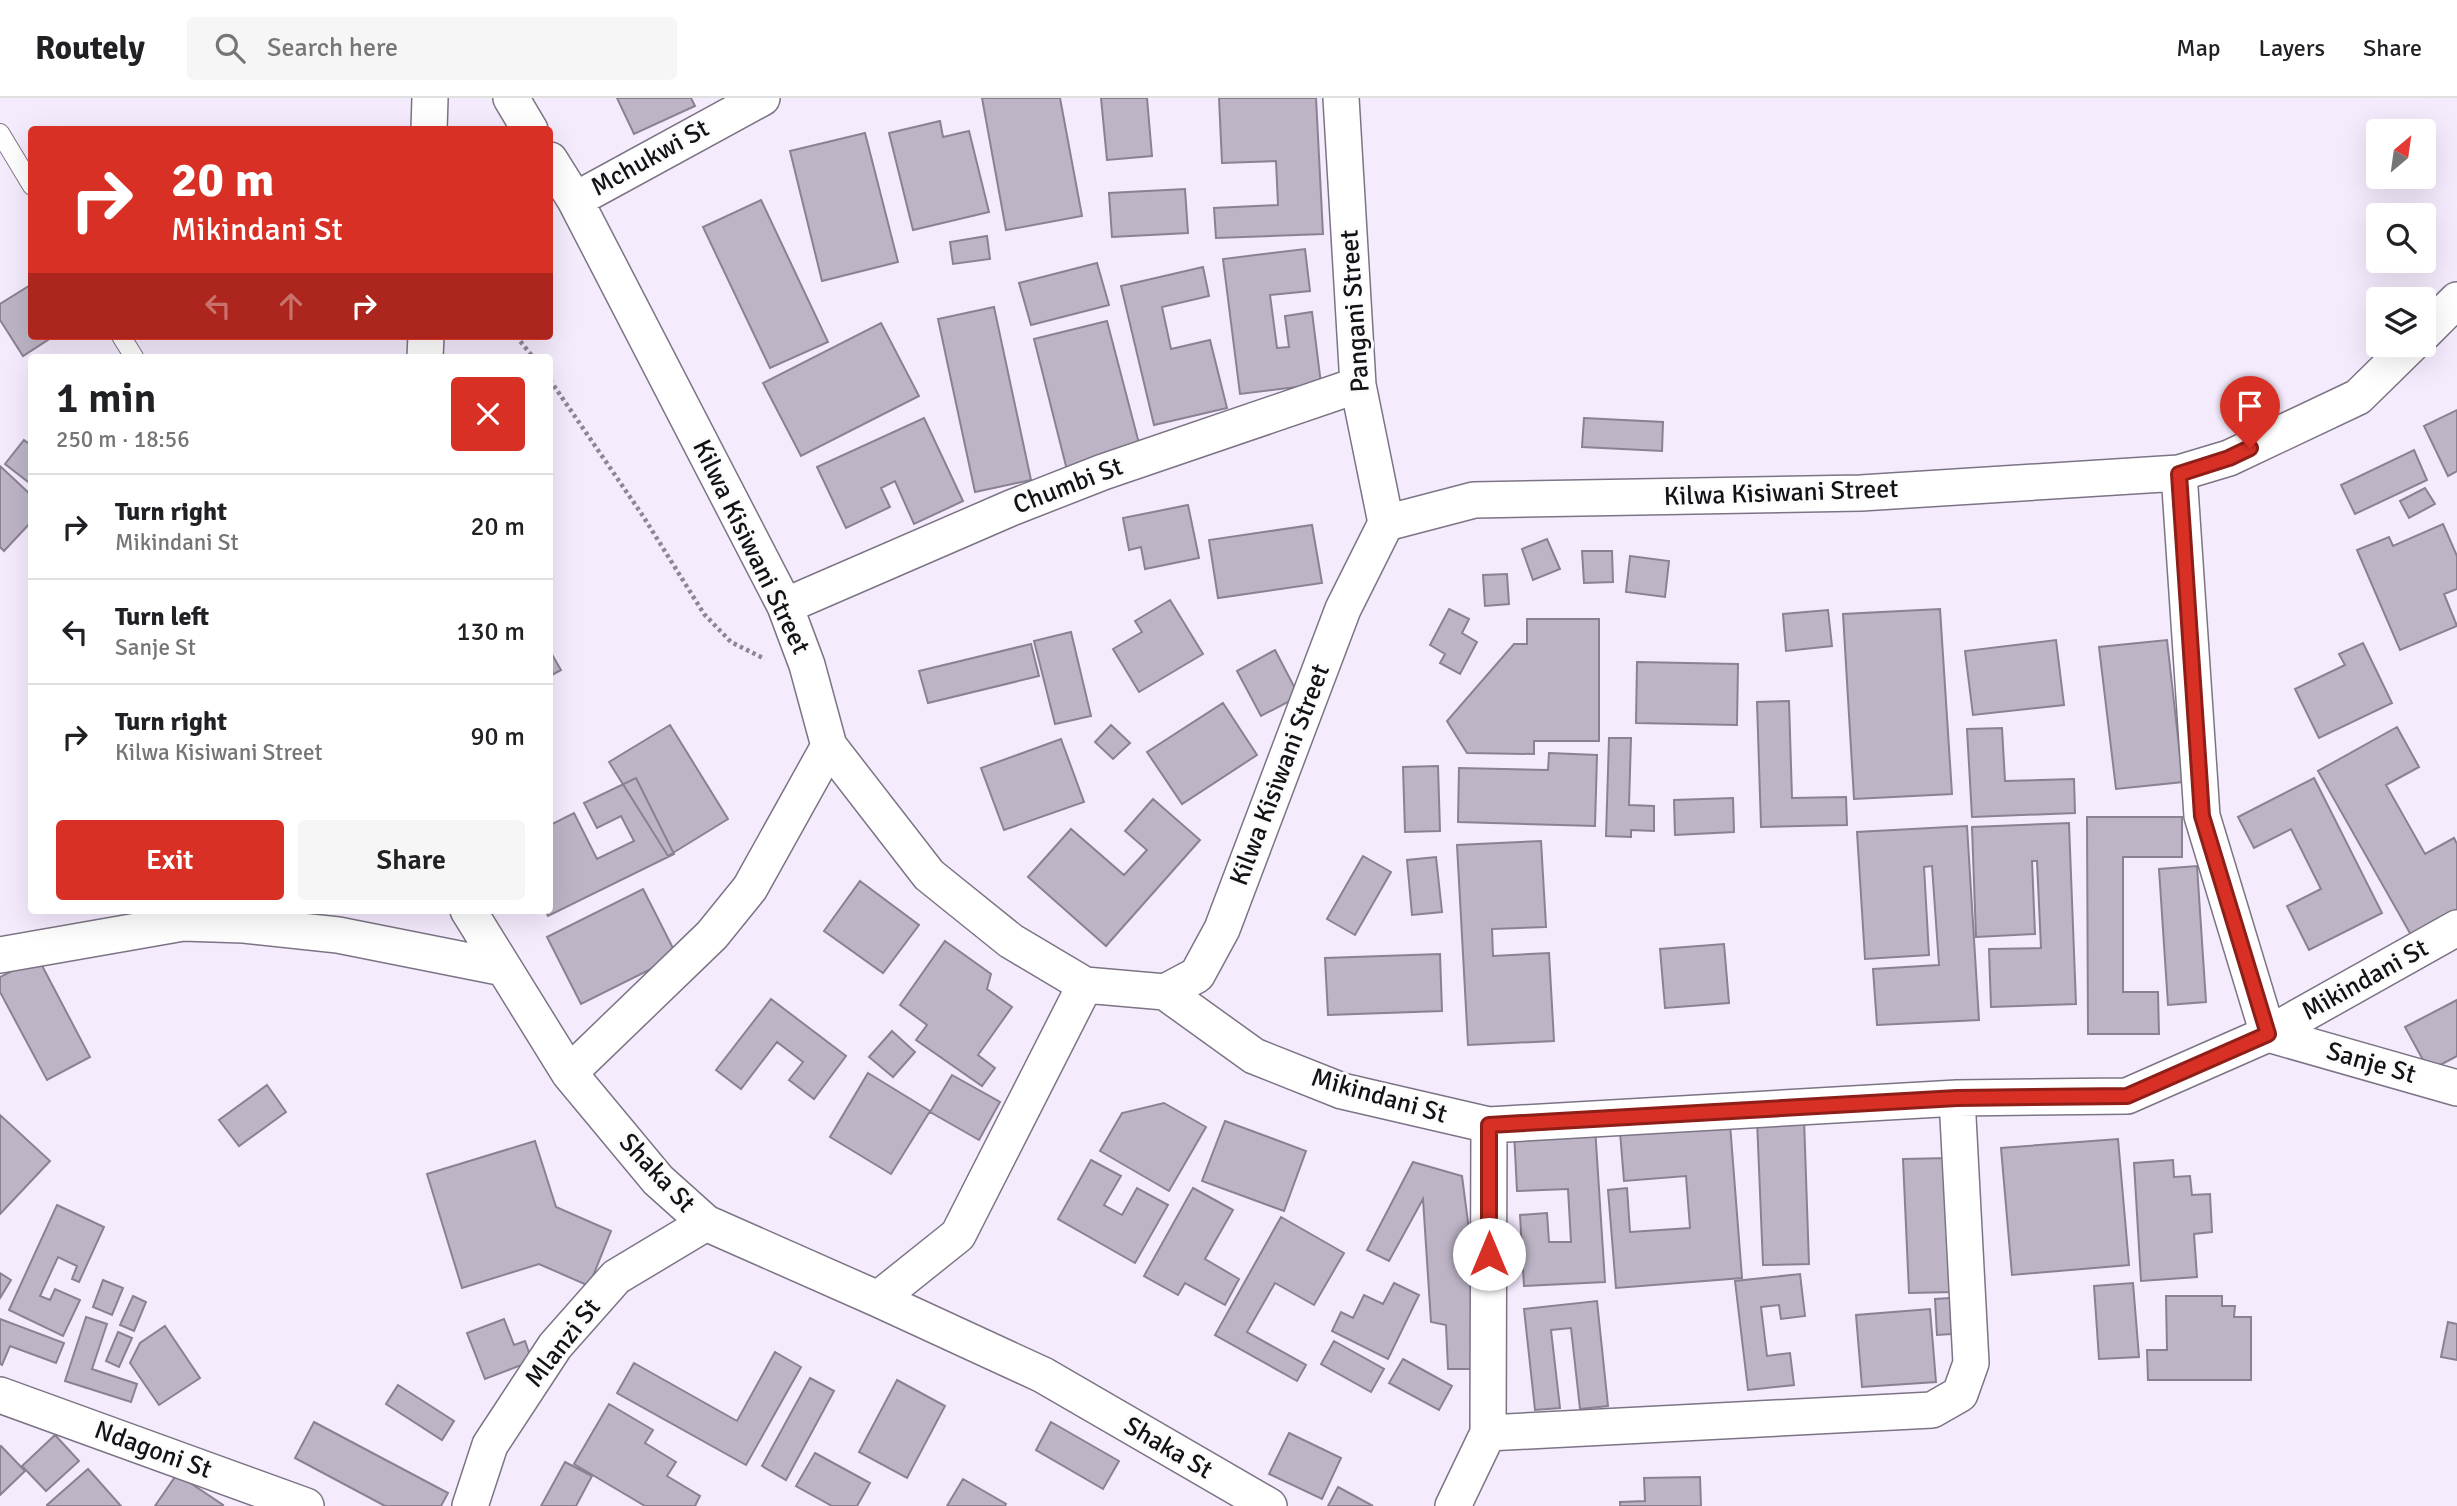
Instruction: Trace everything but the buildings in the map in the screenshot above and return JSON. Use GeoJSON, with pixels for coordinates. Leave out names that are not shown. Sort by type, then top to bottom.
{"type":"FeatureCollection","features":[{"type":"Feature","properties":{"kind":"street"},"geometry":{"type":"LineString","coordinates":[[429,126],[430,98]]}},
{"type":"Feature","properties":{"kind":"street"},"geometry":{"type":"LineString","coordinates":[[511,98],[528,126]]}},
{"type":"Feature","properties":{"kind":"street","name":"Mchukwi St"},"geometry":{"type":"LineString","coordinates":[[575,200],[762,98]]}},
{"type":"Feature","properties":{"kind":"street","name":"Pangani Street"},"geometry":{"type":"LineString","coordinates":[[1341,98],[1358,385],[1386,523]]}},
{"type":"Feature","properties":{"kind":"street","name":"Kilwa Kisiwani Street"},"geometry":{"type":"LineString","coordinates":[[553,165],[575,200],[785,606],[807,666],[829,746],[929,875],[1011,941],[1085,985],[1165,992],[1197,975],[1222,929],[1343,609],[1386,523],[1474,500],[1861,493],[2179,474],[2229,458],[2358,397],[2399,357]]}},
{"type":"Feature","properties":{"kind":"street"},"geometry":{"type":"LineString","coordinates":[[2436,320],[2457,300]]}},
{"type":"Feature","properties":{"kind":"street","name":"Chumbi St"},"geometry":{"type":"LineString","coordinates":[[785,606],[1011,508],[1103,472],[1358,385]]}},
{"type":"Feature","properties":{"kind":"street"},"geometry":{"type":"LineString","coordinates":[[2179,474],[2202,816],[2268,1034]]}},
{"type":"Feature","properties":{"kind":"street"},"geometry":{"type":"LineString","coordinates":[[569,1073],[712,935],[750,888],[829,746]]}},
{"type":"Feature","properties":{"kind":"street","name":"Shaka St"},"geometry":{"type":"LineString","coordinates":[[470,914],[569,1073],[658,1180],[706,1223],[1043,1375],[1269,1506]]}},
{"type":"Feature","properties":{"kind":"street"},"geometry":{"type":"LineString","coordinates":[[0,955],[183,923],[244,925],[338,936],[503,968]]}},
{"type":"Feature","properties":{"kind":"street","name":"Mikindani St"},"geometry":{"type":"LineString","coordinates":[[1165,992],[1254,1056],[1342,1091],[1489,1125],[1957,1098],[2127,1096],[2268,1034],[2457,928]]}},
{"type":"Feature","properties":{"kind":"street"},"geometry":{"type":"LineString","coordinates":[[878,1299],[958,1235],[1085,985]]}},
{"type":"Feature","properties":{"kind":"street","name":"Sanje St"},"geometry":{"type":"LineString","coordinates":[[2268,1034],[2457,1088]]}},
{"type":"Feature","properties":{"kind":"street"},"geometry":{"type":"LineString","coordinates":[[1488,1433],[1932,1410],[1960,1394],[1972,1363],[1957,1098]]}},
{"type":"Feature","properties":{"kind":"street"},"geometry":{"type":"LineString","coordinates":[[1453,1506],[1488,1433],[1489,1125]]}},
{"type":"Feature","properties":{"kind":"street","name":"Mlanzi St"},"geometry":{"type":"LineString","coordinates":[[470,1506],[490,1445],[555,1346],[616,1277],[706,1223]]}},
{"type":"Feature","properties":{"kind":"street","name":"Ndagoni St"},"geometry":{"type":"LineString","coordinates":[[0,1395],[306,1506]]}},
{"type":"Feature","properties":{"kind":"lane"},"geometry":{"type":"LineString","coordinates":[[0,133],[28,179]]}},
{"type":"Feature","properties":{"kind":"path"},"geometry":{"type":"LineString","coordinates":[[519,340],[531,354]]}},
{"type":"Feature","properties":{"kind":"path"},"geometry":{"type":"LineString","coordinates":[[553,384],[643,516],[704,614],[731,642],[760,659],[807,666]]}},
{"type":"Feature","properties":{"kind":"route"},"geometry":{"type":"LineString","coordinates":[[1489,1254],[1489,1125],[1957,1098],[2127,1096],[2268,1034],[2202,816],[2179,474],[2229,458],[2250,448]]}}]}
